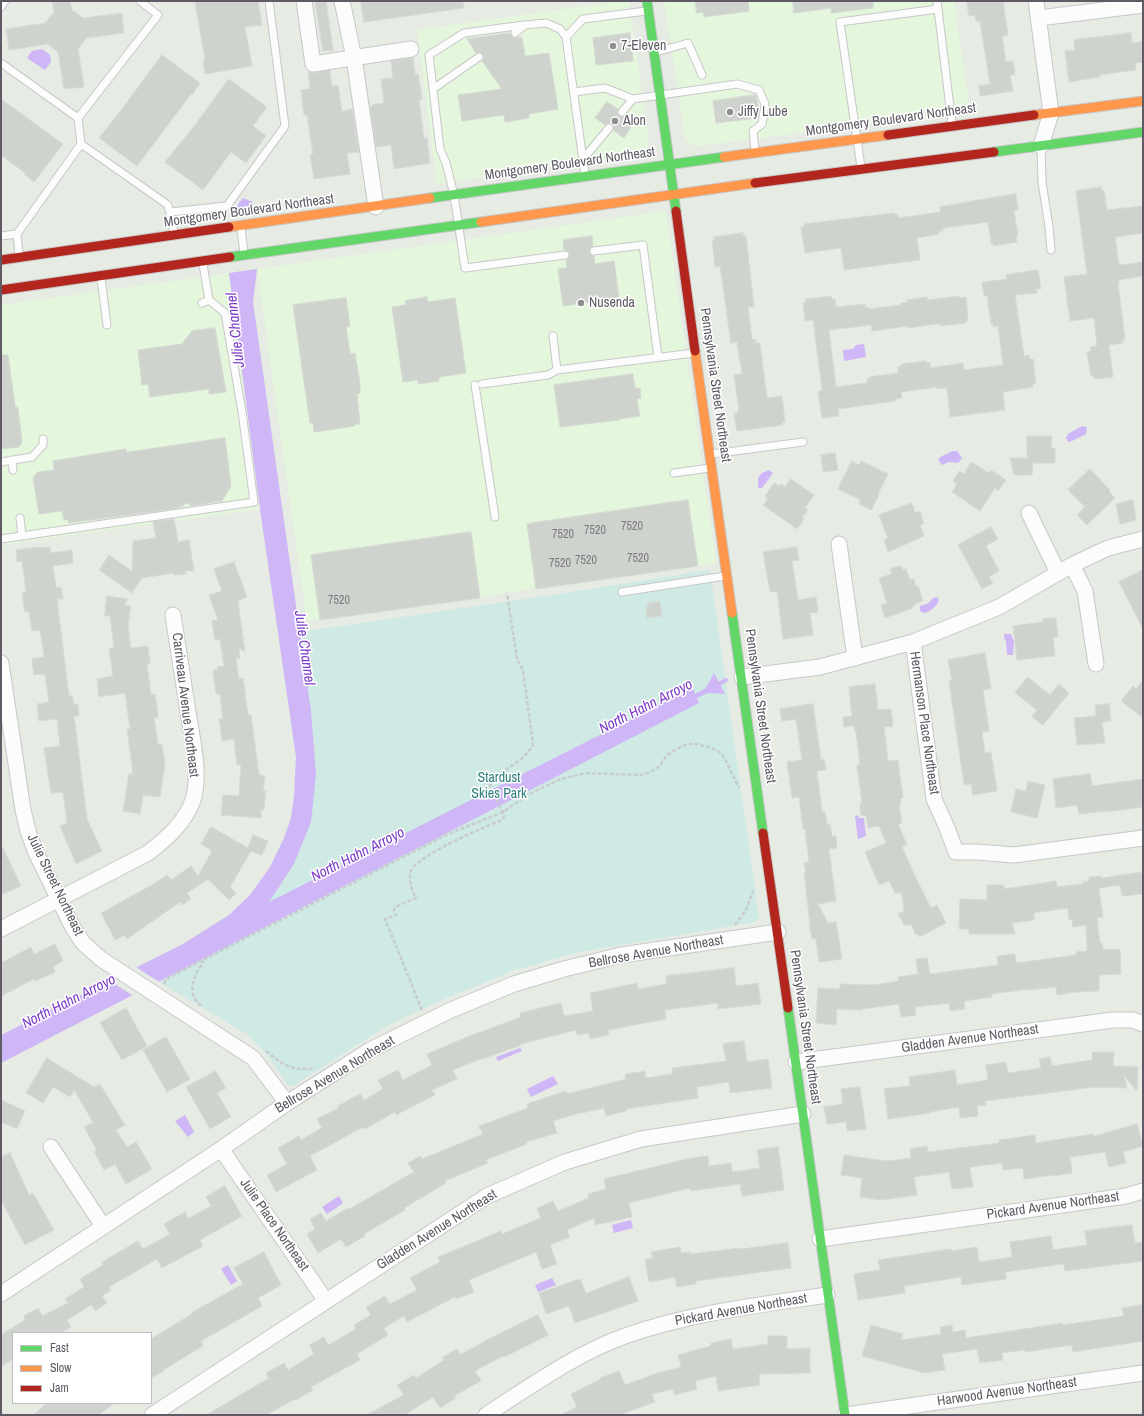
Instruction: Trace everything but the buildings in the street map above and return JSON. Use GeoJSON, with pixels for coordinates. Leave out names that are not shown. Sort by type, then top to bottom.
{"type":"FeatureCollection","features":[{"type":"Feature","properties":{"kind":"main road","name":"Pennsylvania Street Northeast"},"geometry":{"type":"LineString","coordinates":[[647,1],[778,932],[827,1295],[846,1415]]}},
{"type":"Feature","properties":{"kind":"main road","name":"Montgomery Boulevard Northeast"},"geometry":{"type":"LineString","coordinates":[[1,260],[669,164],[1143,101]]}},
{"type":"Feature","properties":{"kind":"main road"},"geometry":{"type":"LineString","coordinates":[[1,290],[674,194],[1143,132]]}},
{"type":"Feature","properties":{"kind":"street"},"geometry":{"type":"LineString","coordinates":[[304,1],[313,64],[410,49]]}},
{"type":"Feature","properties":{"kind":"street"},"geometry":{"type":"LineString","coordinates":[[342,1],[354,58],[376,207]]}},
{"type":"Feature","properties":{"kind":"street"},"geometry":{"type":"LineString","coordinates":[[1036,1],[1051,113],[1042,146]]}},
{"type":"Feature","properties":{"kind":"street"},"geometry":{"type":"LineString","coordinates":[[1039,18],[1143,5]]}},
{"type":"Feature","properties":{"kind":"street"},"geometry":{"type":"LineString","coordinates":[[1029,513],[1058,574]]}},
{"type":"Feature","properties":{"kind":"street"},"geometry":{"type":"LineString","coordinates":[[742,677],[820,667],[913,642],[999,606],[1072,565],[1108,548],[1143,539]]}},
{"type":"Feature","properties":{"kind":"street"},"geometry":{"type":"LineString","coordinates":[[839,544],[855,658]]}},
{"type":"Feature","properties":{"kind":"street"},"geometry":{"type":"LineString","coordinates":[[1072,565],[1086,591],[1096,664]]}},
{"type":"Feature","properties":{"kind":"street","name":"Carriveau Avenue Northeast"},"geometry":{"type":"LineString","coordinates":[[1,928],[148,853],[169,837],[183,820],[192,800],[196,776],[194,750],[173,615]]}},
{"type":"Feature","properties":{"kind":"street","name":"Hermanson Place Northeast"},"geometry":{"type":"LineString","coordinates":[[913,642],[934,799],[956,852],[1014,855],[1143,838]]}},
{"type":"Feature","properties":{"kind":"street","name":"Julie Street Northeast"},"geometry":{"type":"LineString","coordinates":[[1,663],[8,760],[28,831],[36,853],[58,899],[83,943],[101,960],[159,991],[253,1058],[287,1103]]}},
{"type":"Feature","properties":{"kind":"street","name":"Bellrose Avenue Northeast"},"geometry":{"type":"LineString","coordinates":[[1,1294],[221,1149],[287,1103],[370,1050],[451,1010],[514,984],[564,969],[621,955],[778,932]]}},
{"type":"Feature","properties":{"kind":"street","name":"Gladden Avenue Northeast"},"geometry":{"type":"LineString","coordinates":[[796,1062],[1113,1020],[1133,1020],[1143,1024]]}},
{"type":"Feature","properties":{"kind":"street","name":"Gladden Avenue Northeast"},"geometry":{"type":"LineString","coordinates":[[152,1415],[487,1196],[566,1162],[641,1139],[803,1114]]}},
{"type":"Feature","properties":{"kind":"street"},"geometry":{"type":"LineString","coordinates":[[51,1147],[104,1226]]}},
{"type":"Feature","properties":{"kind":"street","name":"Julie Place Northeast"},"geometry":{"type":"LineString","coordinates":[[221,1149],[326,1300]]}},
{"type":"Feature","properties":{"kind":"street","name":"Pickard Avenue Northeast"},"geometry":{"type":"LineString","coordinates":[[820,1239],[1126,1196],[1143,1191]]}},
{"type":"Feature","properties":{"kind":"street","name":"Pickard Avenue Northeast"},"geometry":{"type":"LineString","coordinates":[[486,1415],[570,1361],[625,1336],[684,1318],[827,1295]]}},
{"type":"Feature","properties":{"kind":"street","name":"Harwood Avenue Northeast"},"geometry":{"type":"LineString","coordinates":[[846,1415],[1143,1373]]}},
{"type":"Feature","properties":{"kind":"lane"},"geometry":{"type":"LineString","coordinates":[[1,7],[6,1]]}},
{"type":"Feature","properties":{"kind":"lane"},"geometry":{"type":"LineString","coordinates":[[19,258],[16,234],[81,144],[78,118],[158,14],[140,1]]}},
{"type":"Feature","properties":{"kind":"lane"},"geometry":{"type":"LineString","coordinates":[[170,212],[227,206],[285,126],[270,1]]}},
{"type":"Feature","properties":{"kind":"lane"},"geometry":{"type":"LineString","coordinates":[[937,1],[952,126]]}},
{"type":"Feature","properties":{"kind":"lane"},"geometry":{"type":"LineString","coordinates":[[861,170],[840,22],[938,10]]}},
{"type":"Feature","properties":{"kind":"lane"},"geometry":{"type":"LineString","coordinates":[[566,38],[583,19],[649,11]]}},
{"type":"Feature","properties":{"kind":"lane"},"geometry":{"type":"LineString","coordinates":[[565,255],[465,268],[454,195],[446,163],[440,148],[429,55],[464,33],[546,23],[560,29],[566,38],[586,176]]}},
{"type":"Feature","properties":{"kind":"lane"},"geometry":{"type":"LineString","coordinates":[[515,32],[525,25]]}},
{"type":"Feature","properties":{"kind":"lane"},"geometry":{"type":"LineString","coordinates":[[654,53],[688,43],[702,75]]}},
{"type":"Feature","properties":{"kind":"lane"},"geometry":{"type":"LineString","coordinates":[[433,89],[479,57]]}},
{"type":"Feature","properties":{"kind":"lane"},"geometry":{"type":"LineString","coordinates":[[1,62],[78,118]]}},
{"type":"Feature","properties":{"kind":"lane"},"geometry":{"type":"LineString","coordinates":[[574,92],[605,88],[633,99],[737,84],[759,90],[765,104],[762,124],[752,131],[756,152]]}},
{"type":"Feature","properties":{"kind":"lane"},"geometry":{"type":"LineString","coordinates":[[622,112],[633,99]]}},
{"type":"Feature","properties":{"kind":"lane"},"geometry":{"type":"LineString","coordinates":[[583,159],[609,128]]}},
{"type":"Feature","properties":{"kind":"lane"},"geometry":{"type":"LineString","coordinates":[[81,144],[168,205],[174,236]]}},
{"type":"Feature","properties":{"kind":"lane"},"geometry":{"type":"LineString","coordinates":[[1042,146],[1042,182],[1051,250]]}},
{"type":"Feature","properties":{"kind":"lane"},"geometry":{"type":"LineString","coordinates":[[240,226],[244,256]]}},
{"type":"Feature","properties":{"kind":"lane"},"geometry":{"type":"LineString","coordinates":[[1,236],[16,234]]}},
{"type":"Feature","properties":{"kind":"lane"},"geometry":{"type":"LineString","coordinates":[[594,251],[643,245],[658,357]]}},
{"type":"Feature","properties":{"kind":"lane"},"geometry":{"type":"LineString","coordinates":[[1,539],[254,502],[242,412],[225,313],[205,301],[203,262]]}},
{"type":"Feature","properties":{"kind":"lane"},"geometry":{"type":"LineString","coordinates":[[100,276],[107,325]]}},
{"type":"Feature","properties":{"kind":"lane"},"geometry":{"type":"LineString","coordinates":[[553,336],[557,370]]}},
{"type":"Feature","properties":{"kind":"lane"},"geometry":{"type":"LineString","coordinates":[[495,517],[479,385],[548,375],[557,370],[696,353]]}},
{"type":"Feature","properties":{"kind":"lane"},"geometry":{"type":"LineString","coordinates":[[1,462],[32,457],[43,445],[43,439]]}},
{"type":"Feature","properties":{"kind":"lane"},"geometry":{"type":"LineString","coordinates":[[710,455],[803,442]]}},
{"type":"Feature","properties":{"kind":"lane"},"geometry":{"type":"LineString","coordinates":[[12,460],[13,470]]}},
{"type":"Feature","properties":{"kind":"lane"},"geometry":{"type":"LineString","coordinates":[[674,473],[712,467]]}},
{"type":"Feature","properties":{"kind":"lane"},"geometry":{"type":"LineString","coordinates":[[20,518],[22,536]]}},
{"type":"Feature","properties":{"kind":"lane"},"geometry":{"type":"LineString","coordinates":[[622,592],[727,576]]}},
{"type":"Feature","properties":{"kind":"path"},"geometry":{"type":"LineString","coordinates":[[422,1010],[385,919],[396,915],[394,910],[395,907],[416,898],[410,886],[411,871],[415,865],[451,843],[502,820],[504,817],[503,812],[489,787],[496,776],[520,761],[534,745],[523,670],[517,659],[507,593]]}},
{"type":"Feature","properties":{"kind":"path"},"geometry":{"type":"LineString","coordinates":[[159,991],[166,980],[448,834],[503,812],[528,794],[561,779],[586,773],[643,775],[660,766],[668,755],[687,744],[696,744],[712,748],[722,754],[739,789]]}},
{"type":"Feature","properties":{"kind":"path"},"geometry":{"type":"LineString","coordinates":[[734,927],[746,910],[752,897],[755,885]]}},
{"type":"Feature","properties":{"kind":"shaded area"},"geometry":{"type":"Polygon","coordinates":[[[620,1],[629,1],[648,136],[648,147],[644,152],[640,154],[433,184],[436,178],[417,30],[620,1]]]}},
{"type":"Feature","properties":{"kind":"shaded area"},"geometry":{"type":"Polygon","coordinates":[[[664,1],[954,1],[970,111],[694,146],[685,137],[664,1]]]}},
{"type":"Feature","properties":{"kind":"shaded area"},"geometry":{"type":"Polygon","coordinates":[[[666,211],[716,563],[307,621],[257,269],[666,211]]]}},
{"type":"Feature","properties":{"kind":"shaded area"},"geometry":{"type":"Polygon","coordinates":[[[229,273],[260,509],[1,545],[1,305],[229,273]]]}},
{"type":"Feature","properties":{"kind":"green space","name":"Stardust Skies Park"},"geometry":{"type":"Polygon","coordinates":[[[710,570],[759,917],[755,922],[579,952],[515,970],[435,1003],[385,1027],[293,1086],[288,1085],[266,1054],[247,1034],[159,982],[192,964],[268,903],[316,775],[311,711],[299,632],[710,570]]]}},
{"type":"Feature","properties":{"kind":"water"},"geometry":{"type":"Polygon","coordinates":[[[42,49],[50,55],[51,62],[45,70],[27,58],[32,51],[42,49]]]}},
{"type":"Feature","properties":{"kind":"water"},"geometry":{"type":"Polygon","coordinates":[[[243,198],[253,202],[252,210],[236,212],[238,204],[243,198]]]}},
{"type":"Feature","properties":{"kind":"water"},"geometry":{"type":"Polygon","coordinates":[[[257,269],[253,302],[311,711],[316,775],[311,822],[294,864],[269,902],[693,688],[695,694],[706,688],[714,673],[725,694],[708,693],[697,698],[699,703],[1,1063],[1,1035],[183,944],[229,915],[250,895],[270,867],[284,838],[291,818],[296,757],[260,509],[229,273],[257,269]]]}},
{"type":"Feature","properties":{"kind":"water"},"geometry":{"type":"Polygon","coordinates":[[[864,344],[866,357],[844,361],[843,350],[853,349],[856,345],[864,344]]]}},
{"type":"Feature","properties":{"kind":"water"},"geometry":{"type":"Polygon","coordinates":[[[1082,426],[1087,427],[1086,434],[1068,442],[1066,438],[1068,434],[1082,426]]]}},
{"type":"Feature","properties":{"kind":"water"},"geometry":{"type":"Polygon","coordinates":[[[953,451],[957,451],[962,458],[958,463],[949,462],[942,465],[938,459],[953,451]]]}},
{"type":"Feature","properties":{"kind":"water"},"geometry":{"type":"Polygon","coordinates":[[[769,470],[773,473],[762,488],[759,488],[758,478],[762,473],[769,470]]]}},
{"type":"Feature","properties":{"kind":"water"},"geometry":{"type":"Polygon","coordinates":[[[937,597],[939,600],[933,608],[924,613],[920,611],[920,606],[929,603],[933,598],[937,597]]]}},
{"type":"Feature","properties":{"kind":"water"},"geometry":{"type":"Polygon","coordinates":[[[1004,634],[1011,634],[1014,642],[1013,655],[1007,655],[1004,634]]]}},
{"type":"Feature","properties":{"kind":"water"},"geometry":{"type":"Polygon","coordinates":[[[858,815],[859,818],[864,818],[866,836],[858,839],[855,816],[858,815]]]}},
{"type":"Feature","properties":{"kind":"water"},"geometry":{"type":"Polygon","coordinates":[[[520,1048],[522,1051],[498,1061],[496,1057],[520,1048]]]}},
{"type":"Feature","properties":{"kind":"water"},"geometry":{"type":"Polygon","coordinates":[[[553,1076],[558,1084],[531,1097],[527,1089],[553,1076]]]}},
{"type":"Feature","properties":{"kind":"water"},"geometry":{"type":"Polygon","coordinates":[[[185,1115],[194,1132],[188,1137],[175,1121],[185,1115]]]}},
{"type":"Feature","properties":{"kind":"water"},"geometry":{"type":"Polygon","coordinates":[[[339,1196],[343,1203],[327,1214],[322,1207],[339,1196]]]}},
{"type":"Feature","properties":{"kind":"water"},"geometry":{"type":"Polygon","coordinates":[[[631,1220],[633,1228],[614,1233],[612,1225],[631,1220]]]}},
{"type":"Feature","properties":{"kind":"water"},"geometry":{"type":"Polygon","coordinates":[[[228,1265],[237,1281],[231,1285],[221,1269],[228,1265]]]}},
{"type":"Feature","properties":{"kind":"water"},"geometry":{"type":"Polygon","coordinates":[[[552,1278],[556,1285],[538,1292],[535,1285],[552,1278]]]}},
{"type":"Feature","properties":{"kind":"pier"},"geometry":{"type":"Polygon","coordinates":[[[134,966],[161,983],[135,997],[107,979],[134,966]]]}},
{"type":"Feature","properties":{"kind":"waterway","name":"North Hahn Arroyo"},"geometry":{"type":"LineString","coordinates":[[715,686],[726,680]]}},
{"type":"Feature","properties":{"kind":"traffic: fast"},"geometry":{"type":"LineString","coordinates":[[647,1],[676,211]]}},
{"type":"Feature","properties":{"kind":"traffic: fast"},"geometry":{"type":"LineString","coordinates":[[994,152],[1143,132]]}},
{"type":"Feature","properties":{"kind":"traffic: fast"},"geometry":{"type":"LineString","coordinates":[[430,198],[724,157]]}},
{"type":"Feature","properties":{"kind":"traffic: fast"},"geometry":{"type":"LineString","coordinates":[[230,257],[481,222]]}},
{"type":"Feature","properties":{"kind":"traffic: fast"},"geometry":{"type":"LineString","coordinates":[[732,613],[763,833]]}},
{"type":"Feature","properties":{"kind":"traffic: fast"},"geometry":{"type":"LineString","coordinates":[[788,1008],[845,1415]]}},
{"type":"Feature","properties":{"kind":"traffic: slow"},"geometry":{"type":"LineString","coordinates":[[1034,115],[1143,101]]}},
{"type":"Feature","properties":{"kind":"traffic: slow"},"geometry":{"type":"LineString","coordinates":[[724,157],[888,135]]}},
{"type":"Feature","properties":{"kind":"traffic: slow"},"geometry":{"type":"LineString","coordinates":[[481,222],[755,183]]}},
{"type":"Feature","properties":{"kind":"traffic: slow"},"geometry":{"type":"LineString","coordinates":[[229,227],[430,198]]}},
{"type":"Feature","properties":{"kind":"traffic: slow"},"geometry":{"type":"LineString","coordinates":[[695,351],[732,613]]}},
{"type":"Feature","properties":{"kind":"traffic: jam"},"geometry":{"type":"LineString","coordinates":[[888,135],[1034,115]]}},
{"type":"Feature","properties":{"kind":"traffic: jam"},"geometry":{"type":"LineString","coordinates":[[755,183],[994,152]]}},
{"type":"Feature","properties":{"kind":"traffic: jam"},"geometry":{"type":"LineString","coordinates":[[676,211],[695,351]]}},
{"type":"Feature","properties":{"kind":"traffic: jam"},"geometry":{"type":"LineString","coordinates":[[1,260],[229,227]]}},
{"type":"Feature","properties":{"kind":"traffic: jam"},"geometry":{"type":"LineString","coordinates":[[1,290],[230,257]]}},
{"type":"Feature","properties":{"kind":"traffic: jam"},"geometry":{"type":"LineString","coordinates":[[763,833],[788,1008]]}},
{"type":"Feature","properties":{"kind":"place","name":"7-Eleven"},"geometry":{"type":"Point","coordinates":[613,46]}},
{"type":"Feature","properties":{"kind":"place","name":"Jiffy Lube"},"geometry":{"type":"Point","coordinates":[730,112]}},
{"type":"Feature","properties":{"kind":"place","name":"Alon"},"geometry":{"type":"Point","coordinates":[615,121]}},
{"type":"Feature","properties":{"kind":"place","name":"Nusenda"},"geometry":{"type":"Point","coordinates":[581,303]}},
{"type":"Feature","properties":{"kind":"water label","name":"Julie Channel"},"geometry":{"type":"Point","coordinates":[236,330]}},
{"type":"Feature","properties":{"kind":"water label","name":"Julie Channel"},"geometry":{"type":"Point","coordinates":[304,648]}}]}
